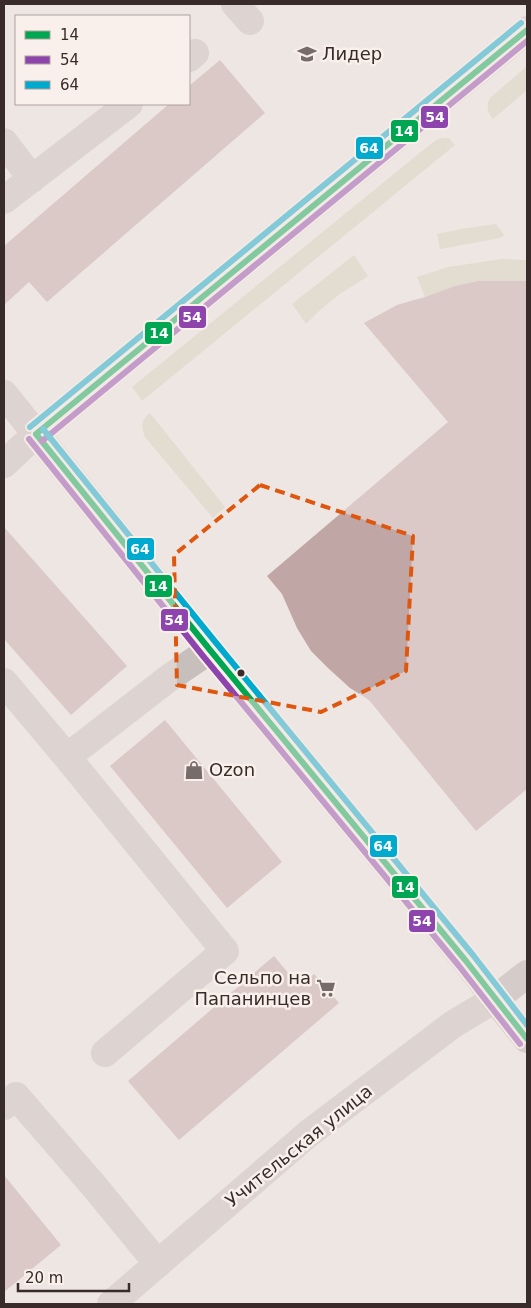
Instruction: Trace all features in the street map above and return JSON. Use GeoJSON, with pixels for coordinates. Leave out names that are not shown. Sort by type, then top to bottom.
{"type":"FeatureCollection","features":[{"type":"Feature","properties":{"kind":"main road"},"geometry":{"type":"LineString","coordinates":[[527,974],[495,999],[527,1040]]}},
{"type":"Feature","properties":{"kind":"street"},"geometry":{"type":"LineString","coordinates":[[4,464],[36,434],[527,30]]}},
{"type":"Feature","properties":{"kind":"street"},"geometry":{"type":"LineString","coordinates":[[4,200],[128,105]]}},
{"type":"Feature","properties":{"kind":"street"},"geometry":{"type":"LineString","coordinates":[[4,142],[32,179]]}},
{"type":"Feature","properties":{"kind":"street"},"geometry":{"type":"LineString","coordinates":[[4,394],[495,999]]}},
{"type":"Feature","properties":{"kind":"street"},"geometry":{"type":"LineString","coordinates":[[67,757],[169,678],[210,650]]}},
{"type":"Feature","properties":{"kind":"street"},"geometry":{"type":"LineString","coordinates":[[4,682],[225,951],[105,1053]]}},
{"type":"Feature","properties":{"kind":"street","name":"Учительская улица"},"geometry":{"type":"LineString","coordinates":[[111,1304],[308,1134],[452,1025],[495,999]]}},
{"type":"Feature","properties":{"kind":"street"},"geometry":{"type":"LineString","coordinates":[[4,1106],[16,1096],[158,1264]]}},
{"type":"Feature","properties":{"kind":"highlighted area"},"geometry":{"type":"Polygon","coordinates":[[[260,485],[413,536],[406,671],[321,712],[177,685],[174,555],[260,485]]]}},
{"type":"Feature","properties":{"kind":"green space"},"geometry":{"type":"Polygon","coordinates":[[[527,66],[527,90],[493,119],[488,109],[490,98],[527,66]]]}},
{"type":"Feature","properties":{"kind":"green space"},"geometry":{"type":"Polygon","coordinates":[[[443,138],[449,138],[455,145],[142,401],[132,387],[432,143],[443,138]]]}},
{"type":"Feature","properties":{"kind":"green space"},"geometry":{"type":"Polygon","coordinates":[[[496,224],[504,235],[500,238],[440,249],[437,234],[496,224]]]}},
{"type":"Feature","properties":{"kind":"green space"},"geometry":{"type":"Polygon","coordinates":[[[354,255],[368,276],[337,296],[306,324],[292,304],[354,255]]]}},
{"type":"Feature","properties":{"kind":"green space"},"geometry":{"type":"Polygon","coordinates":[[[502,259],[527,260],[527,281],[478,281],[455,286],[425,297],[417,277],[448,267],[502,259]]]}},
{"type":"Feature","properties":{"kind":"green space"},"geometry":{"type":"Polygon","coordinates":[[[150,413],[225,507],[213,518],[145,437],[143,424],[145,418],[150,413]]]}},
{"type":"Feature","properties":{"kind":"building"},"geometry":{"type":"Polygon","coordinates":[[[220,60],[265,113],[47,302],[29,282],[4,305],[4,246],[168,105],[190,105],[190,85],[220,60]]]}},
{"type":"Feature","properties":{"kind":"building"},"geometry":{"type":"Polygon","coordinates":[[[478,281],[527,281],[527,789],[476,831],[369,700],[350,688],[311,651],[297,628],[282,594],[267,576],[448,422],[364,323],[397,305],[455,286],[478,281]]]}},
{"type":"Feature","properties":{"kind":"building"},"geometry":{"type":"Polygon","coordinates":[[[4,527],[127,666],[71,715],[4,639],[4,527]]]}},
{"type":"Feature","properties":{"kind":"building"},"geometry":{"type":"Polygon","coordinates":[[[165,720],[282,862],[227,908],[110,766],[165,720]]]}},
{"type":"Feature","properties":{"kind":"building"},"geometry":{"type":"Polygon","coordinates":[[[274,956],[299,986],[314,974],[339,1003],[179,1140],[128,1081],[274,956]]]}},
{"type":"Feature","properties":{"kind":"building"},"geometry":{"type":"Polygon","coordinates":[[[4,1175],[61,1245],[4,1292],[4,1175]]]}},
{"type":"Feature","properties":{"kind":"transit line","name":"64"},"geometry":{"type":"LineString","coordinates":[[30,427],[521,23]]}},
{"type":"Feature","properties":{"kind":"transit line","name":"14"},"geometry":{"type":"LineString","coordinates":[[36,434],[527,30]]}},
{"type":"Feature","properties":{"kind":"transit line","name":"54"},"geometry":{"type":"LineString","coordinates":[[42,441],[527,41]]}},
{"type":"Feature","properties":{"kind":"transit line","name":"64"},"geometry":{"type":"LineString","coordinates":[[43,429],[473,955],[527,1025]]}},
{"type":"Feature","properties":{"kind":"transit line","name":"14"},"geometry":{"type":"LineString","coordinates":[[36,434],[210,650],[466,961],[527,1039]]}},
{"type":"Feature","properties":{"kind":"transit line","name":"54"},"geometry":{"type":"LineString","coordinates":[[29,439],[203,656],[459,966],[520,1044]]}},
{"type":"Feature","properties":{"kind":"place","name":"Лидер"},"geometry":{"type":"Point","coordinates":[307,54]}},
{"type":"Feature","properties":{"kind":"place","name":"Ozon"},"geometry":{"type":"Point","coordinates":[194,770]}},
{"type":"Feature","properties":{"kind":"place","name":"Сельпо на Папанинцев"},"geometry":{"type":"Point","coordinates":[326,988]}}]}
